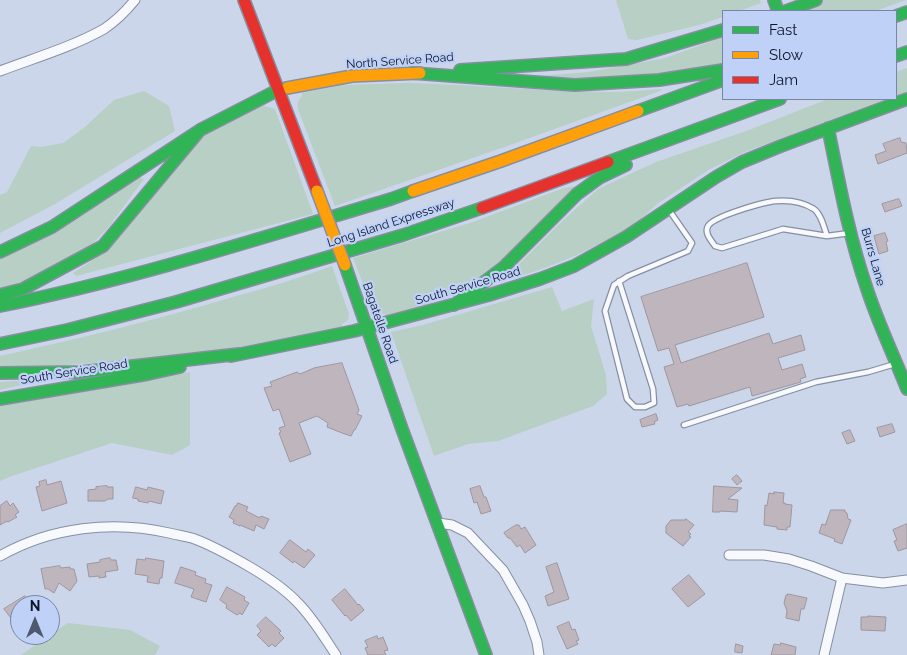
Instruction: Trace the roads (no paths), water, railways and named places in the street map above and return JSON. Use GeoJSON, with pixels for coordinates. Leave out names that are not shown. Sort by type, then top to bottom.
{"type":"FeatureCollection","features":[{"type":"Feature","properties":{"kind":"main road","name":"Bagatelle Road"},"geometry":{"type":"LineString","coordinates":[[244,0],[318,191],[402,429],[486,655]]}},
{"type":"Feature","properties":{"kind":"main road"},"geometry":{"type":"LineString","coordinates":[[789,10],[816,0]]}},
{"type":"Feature","properties":{"kind":"main road","name":"North Service Road"},"geometry":{"type":"LineString","coordinates":[[0,252],[52,226],[200,130],[278,90],[352,76],[626,59],[722,30]]}},
{"type":"Feature","properties":{"kind":"main road"},"geometry":{"type":"LineString","coordinates":[[412,73],[575,84],[659,80],[722,70]]}},
{"type":"Feature","properties":{"kind":"main road","name":"Long Island Expressway"},"geometry":{"type":"LineString","coordinates":[[0,306],[58,294],[166,266],[391,199],[501,162],[722,80]]}},
{"type":"Feature","properties":{"kind":"main road","name":"South Service Road"},"geometry":{"type":"LineString","coordinates":[[0,399],[148,374],[367,328],[540,279],[574,266],[626,237],[716,177],[742,162],[907,99]]}},
{"type":"Feature","properties":{"kind":"main road","name":"Long Island Expressway"},"geometry":{"type":"LineString","coordinates":[[0,344],[67,330],[176,302],[403,235],[514,197],[778,100]]}},
{"type":"Feature","properties":{"kind":"main road"},"geometry":{"type":"LineString","coordinates":[[454,304],[504,268],[532,241],[557,212],[576,194],[599,178],[779,100]]}},
{"type":"Feature","properties":{"kind":"main road","name":"Burrs Lane"},"geometry":{"type":"LineString","coordinates":[[828,128],[844,207],[866,284],[907,389]]}},
{"type":"Feature","properties":{"kind":"main road"},"geometry":{"type":"LineString","coordinates":[[0,295],[23,290],[103,246],[200,130]]}},
{"type":"Feature","properties":{"kind":"main road"},"geometry":{"type":"LineString","coordinates":[[0,373],[81,372],[239,354]]}},
{"type":"Feature","properties":{"kind":"street"},"geometry":{"type":"LineString","coordinates":[[0,71],[78,42],[105,28],[124,13],[135,0]]}},
{"type":"Feature","properties":{"kind":"street"},"geometry":{"type":"LineString","coordinates":[[438,523],[452,524],[468,533],[502,570],[523,605],[530,621],[539,655]]}},
{"type":"Feature","properties":{"kind":"street"},"geometry":{"type":"LineString","coordinates":[[0,556],[11,549],[52,535],[108,526],[159,531],[191,538],[218,549],[269,578],[298,602],[317,625],[336,655]]}},
{"type":"Feature","properties":{"kind":"street"},"geometry":{"type":"LineString","coordinates":[[730,555],[764,555],[789,559],[842,578],[883,583],[907,580]]}},
{"type":"Feature","properties":{"kind":"street"},"geometry":{"type":"LineString","coordinates":[[824,655],[842,578]]}},
{"type":"Feature","properties":{"kind":"lane"},"geometry":{"type":"LineString","coordinates":[[827,236],[815,209],[799,202],[777,201],[751,207],[714,220],[708,226],[707,233],[714,246],[722,248],[783,229],[827,236],[851,233]]}},
{"type":"Feature","properties":{"kind":"lane"},"geometry":{"type":"LineString","coordinates":[[619,281],[653,389],[654,403],[645,406],[635,407],[627,399],[605,312],[614,285],[619,281],[688,251],[692,243],[668,209]]}},
{"type":"Feature","properties":{"kind":"lane"},"geometry":{"type":"LineString","coordinates":[[684,425],[816,382],[868,372],[896,364]]}}]}
